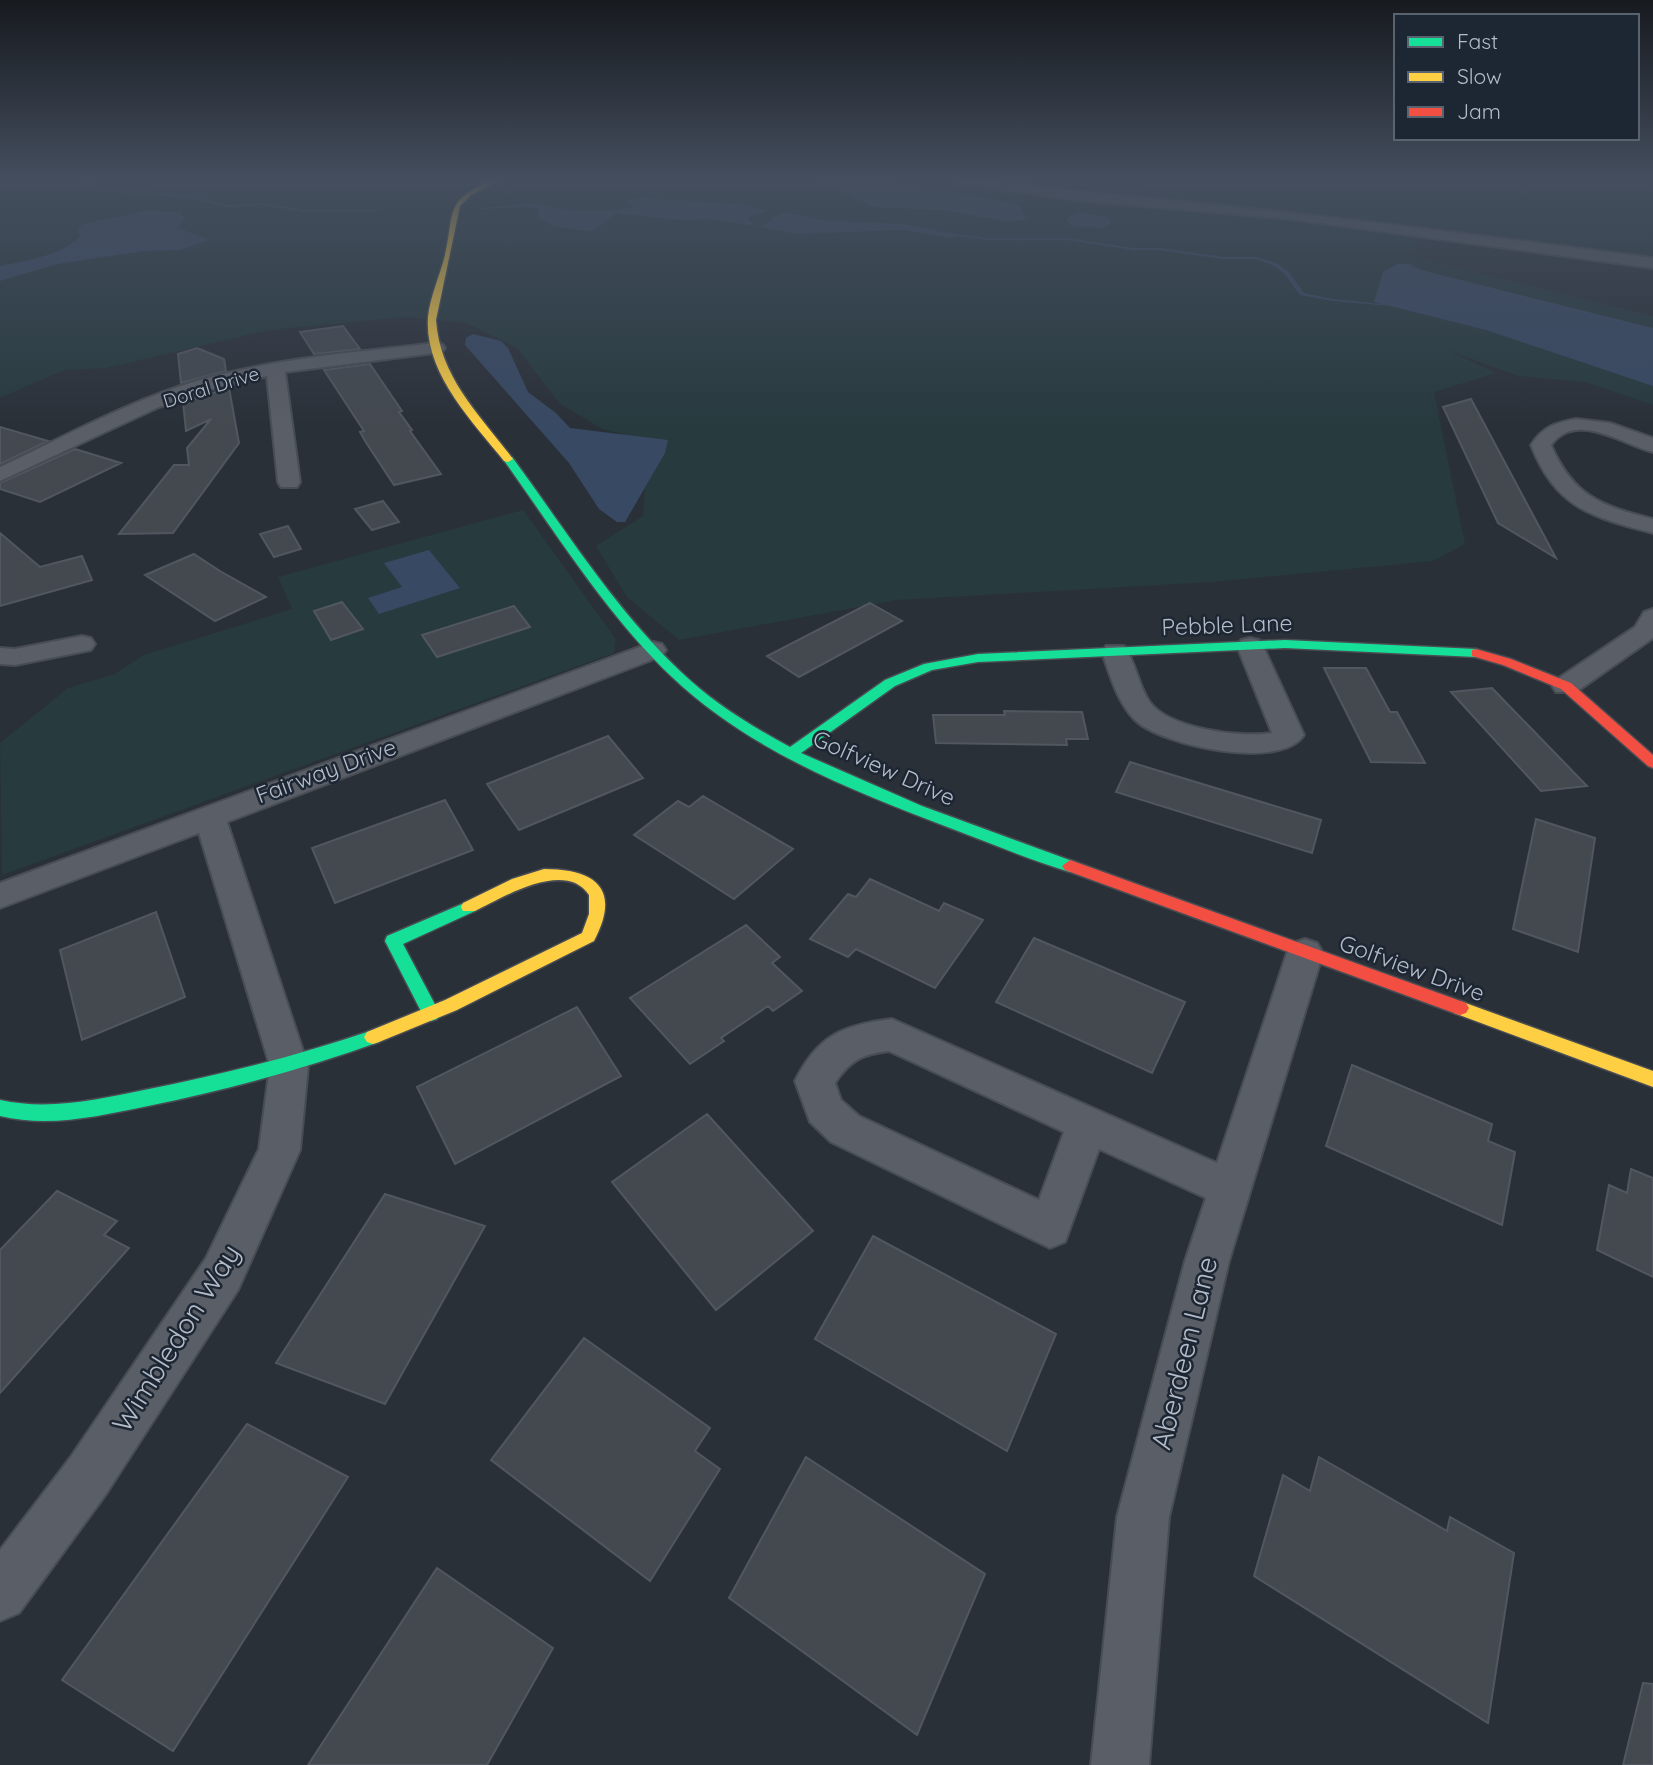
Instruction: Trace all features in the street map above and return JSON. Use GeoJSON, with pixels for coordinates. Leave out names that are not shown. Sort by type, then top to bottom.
{"type":"FeatureCollection","features":[{"type":"Feature","properties":{"kind":"street","name":"Golfview Drive"},"geometry":{"type":"LineString","coordinates":[[445,262],[436,295],[432,335],[450,377],[624,616],[653,650],[708,700],[792,752],[900,804],[1653,1079]]}},
{"type":"Feature","properties":{"kind":"street"},"geometry":{"type":"LineString","coordinates":[[1558,262],[1595,272]]}},
{"type":"Feature","properties":{"kind":"street","name":"Doral Drive"},"geometry":{"type":"LineString","coordinates":[[0,475],[173,395],[275,368],[436,348]]}},
{"type":"Feature","properties":{"kind":"street"},"geometry":{"type":"LineString","coordinates":[[275,368],[289,482]]}},
{"type":"Feature","properties":{"kind":"street"},"geometry":{"type":"LineString","coordinates":[[1653,446],[1608,429],[1577,425],[1556,427],[1545,434],[1541,445],[1550,472],[1563,488],[1581,503],[1614,516],[1653,526]]}},
{"type":"Feature","properties":{"kind":"street"},"geometry":{"type":"LineString","coordinates":[[1566,686],[1646,631],[1653,617]]}},
{"type":"Feature","properties":{"kind":"street"},"geometry":{"type":"LineString","coordinates":[[0,656],[15,657],[82,644]]}},
{"type":"Feature","properties":{"kind":"street","name":"Pebble Lane"},"geometry":{"type":"LineString","coordinates":[[792,752],[890,683],[929,667],[978,658],[1285,644],[1467,651],[1507,662],[1566,686],[1645,752],[1653,763]]}},
{"type":"Feature","properties":{"kind":"street"},"geometry":{"type":"LineString","coordinates":[[1115,652],[1135,700],[1145,714],[1159,725],[1225,741],[1271,744],[1285,741],[1290,735],[1287,724],[1266,687],[1250,646]]}},
{"type":"Feature","properties":{"kind":"street","name":"Fairway Drive"},"geometry":{"type":"LineString","coordinates":[[0,896],[209,815],[653,650]]}},
{"type":"Feature","properties":{"kind":"street","name":"Wimbledon Way"},"geometry":{"type":"LineString","coordinates":[[0,1594],[89,1476],[222,1274],[279,1150],[289,1066],[209,815]]}},
{"type":"Feature","properties":{"kind":"street"},"geometry":{"type":"LineString","coordinates":[[0,1108],[12,1113],[74,1111],[176,1093],[289,1066],[430,1014],[588,937],[601,915],[598,892],[585,878],[560,874],[536,876],[393,941],[430,1014]]}},
{"type":"Feature","properties":{"kind":"street","name":"Aberdeen Lane"},"geometry":{"type":"LineString","coordinates":[[1120,1765],[1143,1517],[1207,1261],[1305,953]]}},
{"type":"Feature","properties":{"kind":"street"},"geometry":{"type":"LineString","coordinates":[[1087,1125],[1050,1227],[845,1129],[824,1110],[815,1081],[832,1053],[857,1039],[892,1035],[1230,1189]]}},
{"type":"Feature","properties":{"kind":"green space"},"geometry":{"type":"Polygon","coordinates":[[[0,262],[1436,262],[1653,316],[1653,405],[1585,382],[1518,376],[1447,350],[1496,373],[1434,392],[1465,544],[1433,561],[1211,582],[896,600],[679,640],[627,597],[596,546],[643,516],[646,473],[661,443],[602,429],[559,403],[517,348],[467,323],[405,317],[268,330],[107,368],[64,370],[0,398],[0,262]]]}},
{"type":"Feature","properties":{"kind":"green space"},"geometry":{"type":"Polygon","coordinates":[[[523,510],[616,639],[614,653],[2,875],[0,743],[68,688],[115,674],[144,655],[292,609],[278,577],[523,510]]]}},
{"type":"Feature","properties":{"kind":"water"},"geometry":{"type":"Polygon","coordinates":[[[17,262],[68,262],[0,281],[0,266],[17,262]]]}},
{"type":"Feature","properties":{"kind":"water"},"geometry":{"type":"Polygon","coordinates":[[[1398,264],[1409,264],[1421,270],[1653,328],[1653,386],[1486,330],[1374,302],[1383,272],[1398,264]]]}},
{"type":"Feature","properties":{"kind":"water"},"geometry":{"type":"Polygon","coordinates":[[[473,334],[501,341],[508,348],[528,392],[556,413],[570,428],[668,440],[665,453],[625,522],[617,522],[599,509],[569,463],[465,345],[466,338],[473,334]]]}},
{"type":"Feature","properties":{"kind":"water"},"geometry":{"type":"Polygon","coordinates":[[[429,550],[460,588],[379,614],[368,598],[402,587],[384,563],[429,550]]]}},
{"type":"Feature","properties":{"kind":"building"},"geometry":{"type":"Polygon","coordinates":[[[343,326],[360,349],[314,354],[300,332],[343,326]]]}},
{"type":"Feature","properties":{"kind":"building"},"geometry":{"type":"Polygon","coordinates":[[[197,348],[224,359],[226,371],[181,383],[178,354],[197,348]]]}},
{"type":"Feature","properties":{"kind":"building"},"geometry":{"type":"Polygon","coordinates":[[[370,364],[402,411],[399,412],[412,430],[410,431],[441,474],[394,485],[360,432],[364,431],[324,370],[370,364]]]}},
{"type":"Feature","properties":{"kind":"building"},"geometry":{"type":"Polygon","coordinates":[[[229,388],[239,443],[173,533],[119,534],[174,465],[189,465],[187,448],[211,419],[186,431],[183,402],[229,388]]]}},
{"type":"Feature","properties":{"kind":"building"},"geometry":{"type":"Polygon","coordinates":[[[1471,399],[1556,558],[1498,523],[1443,407],[1471,399]]]}},
{"type":"Feature","properties":{"kind":"building"},"geometry":{"type":"Polygon","coordinates":[[[0,427],[48,441],[0,464],[0,427]]]}},
{"type":"Feature","properties":{"kind":"building"},"geometry":{"type":"Polygon","coordinates":[[[75,449],[121,463],[40,502],[0,489],[0,483],[75,449]]]}},
{"type":"Feature","properties":{"kind":"building"},"geometry":{"type":"Polygon","coordinates":[[[383,501],[399,522],[372,530],[355,509],[383,501]]]}},
{"type":"Feature","properties":{"kind":"building"},"geometry":{"type":"Polygon","coordinates":[[[288,526],[301,549],[274,557],[260,534],[288,526]]]}},
{"type":"Feature","properties":{"kind":"building"},"geometry":{"type":"Polygon","coordinates":[[[0,533],[40,567],[82,556],[92,580],[0,606],[0,533]]]}},
{"type":"Feature","properties":{"kind":"building"},"geometry":{"type":"Polygon","coordinates":[[[194,554],[266,597],[215,621],[145,575],[194,554]]]}},
{"type":"Feature","properties":{"kind":"building"},"geometry":{"type":"Polygon","coordinates":[[[342,602],[363,629],[331,640],[314,611],[342,602]]]}},
{"type":"Feature","properties":{"kind":"building"},"geometry":{"type":"Polygon","coordinates":[[[870,603],[902,621],[799,677],[767,656],[870,603]]]}},
{"type":"Feature","properties":{"kind":"building"},"geometry":{"type":"Polygon","coordinates":[[[514,606],[530,627],[437,657],[422,635],[514,606]]]}},
{"type":"Feature","properties":{"kind":"building"},"geometry":{"type":"Polygon","coordinates":[[[1324,668],[1366,668],[1390,712],[1397,712],[1425,763],[1371,762],[1324,668]]]}},
{"type":"Feature","properties":{"kind":"building"},"geometry":{"type":"Polygon","coordinates":[[[1492,688],[1587,786],[1541,791],[1451,692],[1492,688]]]}},
{"type":"Feature","properties":{"kind":"building"},"geometry":{"type":"Polygon","coordinates":[[[1004,711],[1082,712],[1088,739],[1066,739],[1067,745],[936,743],[933,715],[1005,715],[1004,711]]]}},
{"type":"Feature","properties":{"kind":"building"},"geometry":{"type":"Polygon","coordinates":[[[608,736],[643,778],[519,830],[487,784],[608,736]]]}},
{"type":"Feature","properties":{"kind":"building"},"geometry":{"type":"Polygon","coordinates":[[[1130,762],[1321,820],[1312,853],[1116,792],[1130,762]]]}},
{"type":"Feature","properties":{"kind":"building"},"geometry":{"type":"Polygon","coordinates":[[[703,796],[793,849],[734,899],[634,835],[678,801],[689,807],[703,796]]]}},
{"type":"Feature","properties":{"kind":"building"},"geometry":{"type":"Polygon","coordinates":[[[445,800],[473,850],[335,903],[312,848],[445,800]]]}},
{"type":"Feature","properties":{"kind":"building"},"geometry":{"type":"Polygon","coordinates":[[[1536,819],[1595,838],[1578,952],[1513,929],[1536,819]]]}},
{"type":"Feature","properties":{"kind":"building"},"geometry":{"type":"Polygon","coordinates":[[[870,879],[939,911],[944,903],[983,920],[935,988],[856,949],[848,957],[810,939],[848,894],[856,897],[870,879]]]}},
{"type":"Feature","properties":{"kind":"building"},"geometry":{"type":"Polygon","coordinates":[[[156,912],[185,997],[82,1040],[60,950],[156,912]]]}},
{"type":"Feature","properties":{"kind":"building"},"geometry":{"type":"Polygon","coordinates":[[[746,925],[780,957],[772,963],[802,991],[773,1011],[768,1006],[721,1038],[724,1041],[690,1064],[630,998],[746,925]]]}},
{"type":"Feature","properties":{"kind":"building"},"geometry":{"type":"Polygon","coordinates":[[[1034,938],[1185,1002],[1152,1073],[996,1002],[1034,938]]]}},
{"type":"Feature","properties":{"kind":"building"},"geometry":{"type":"Polygon","coordinates":[[[577,1007],[621,1076],[455,1164],[417,1087],[577,1007]]]}},
{"type":"Feature","properties":{"kind":"building"},"geometry":{"type":"Polygon","coordinates":[[[1352,1065],[1492,1124],[1488,1141],[1515,1152],[1502,1225],[1326,1146],[1352,1065]]]}},
{"type":"Feature","properties":{"kind":"building"},"geometry":{"type":"Polygon","coordinates":[[[707,1114],[813,1231],[716,1310],[612,1182],[707,1114]]]}},
{"type":"Feature","properties":{"kind":"building"},"geometry":{"type":"Polygon","coordinates":[[[1631,1169],[1653,1178],[1653,1277],[1597,1250],[1609,1185],[1627,1193],[1631,1169]]]}},
{"type":"Feature","properties":{"kind":"building"},"geometry":{"type":"Polygon","coordinates":[[[57,1191],[117,1221],[104,1235],[129,1248],[0,1393],[0,1250],[57,1191]]]}},
{"type":"Feature","properties":{"kind":"building"},"geometry":{"type":"Polygon","coordinates":[[[385,1194],[485,1226],[385,1404],[276,1363],[385,1194]]]}},
{"type":"Feature","properties":{"kind":"building"},"geometry":{"type":"Polygon","coordinates":[[[873,1236],[1056,1334],[1007,1451],[815,1339],[873,1236]]]}},
{"type":"Feature","properties":{"kind":"building"},"geometry":{"type":"Polygon","coordinates":[[[584,1338],[710,1428],[695,1451],[720,1469],[650,1581],[491,1460],[584,1338]]]}},
{"type":"Feature","properties":{"kind":"building"},"geometry":{"type":"Polygon","coordinates":[[[247,1424],[348,1477],[173,1751],[62,1680],[247,1424]]]}},
{"type":"Feature","properties":{"kind":"building"},"geometry":{"type":"Polygon","coordinates":[[[806,1457],[985,1574],[917,1735],[729,1598],[806,1457]]]}},
{"type":"Feature","properties":{"kind":"building"},"geometry":{"type":"Polygon","coordinates":[[[1319,1457],[1447,1531],[1450,1517],[1514,1553],[1488,1723],[1254,1576],[1283,1475],[1310,1491],[1319,1457]]]}},
{"type":"Feature","properties":{"kind":"building"},"geometry":{"type":"Polygon","coordinates":[[[437,1568],[553,1648],[487,1765],[308,1765],[437,1568]]]}},
{"type":"Feature","properties":{"kind":"building"},"geometry":{"type":"Polygon","coordinates":[[[1643,1683],[1653,1684],[1653,1765],[1623,1765],[1643,1683]]]}},
{"type":"Feature","properties":{"kind":"waterway"},"geometry":{"type":"LineString","coordinates":[[1269,262],[1286,272],[1302,294],[1333,300],[1390,305]]}},
{"type":"Feature","properties":{"kind":"traffic: fast"},"geometry":{"type":"LineString","coordinates":[[508,459],[630,625],[677,675],[716,708],[761,737],[863,788],[1070,866]]}},
{"type":"Feature","properties":{"kind":"traffic: fast"},"geometry":{"type":"LineString","coordinates":[[792,752],[890,683],[929,667],[978,658],[1285,644],[1476,653]]}},
{"type":"Feature","properties":{"kind":"traffic: fast"},"geometry":{"type":"LineString","coordinates":[[431,1014],[393,941],[469,907]]}},
{"type":"Feature","properties":{"kind":"traffic: fast"},"geometry":{"type":"LineString","coordinates":[[0,1108],[49,1114],[98,1107],[253,1074],[373,1037]]}},
{"type":"Feature","properties":{"kind":"traffic: slow"},"geometry":{"type":"LineString","coordinates":[[446,262],[432,320],[438,358],[458,395],[508,459]]}},
{"type":"Feature","properties":{"kind":"traffic: slow"},"geometry":{"type":"LineString","coordinates":[[373,1037],[451,1005],[588,937],[598,904],[594,888],[586,882],[576,878],[548,875],[518,883],[469,907]]}},
{"type":"Feature","properties":{"kind":"traffic: slow"},"geometry":{"type":"LineString","coordinates":[[1460,1008],[1653,1079]]}},
{"type":"Feature","properties":{"kind":"traffic: jam"},"geometry":{"type":"LineString","coordinates":[[1476,653],[1507,662],[1566,686],[1653,763]]}},
{"type":"Feature","properties":{"kind":"traffic: jam"},"geometry":{"type":"LineString","coordinates":[[1070,866],[1460,1008]]}}]}
